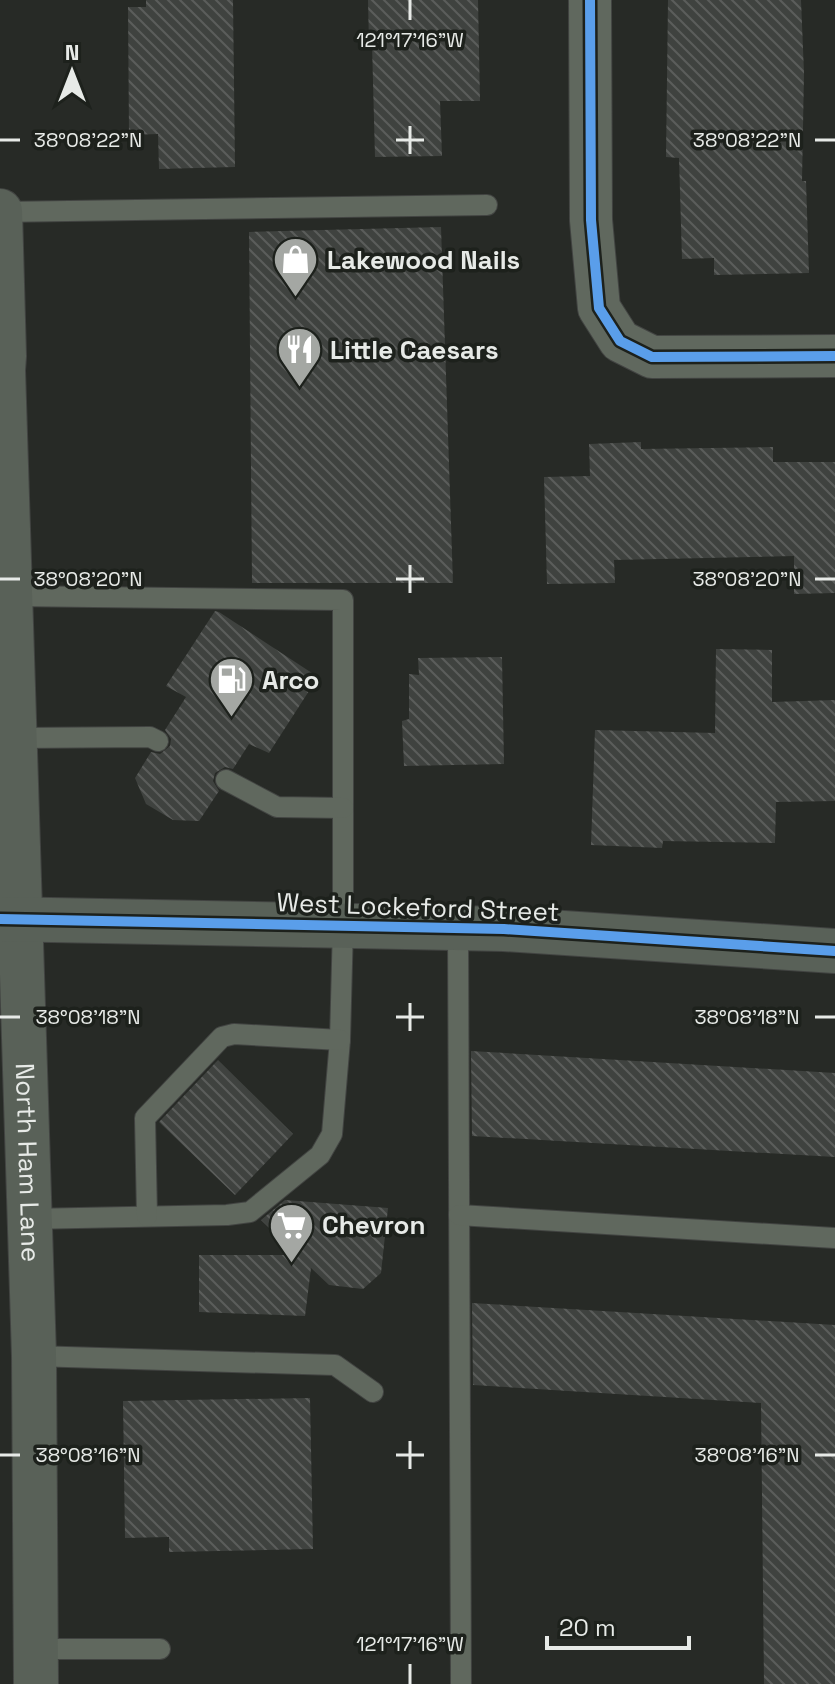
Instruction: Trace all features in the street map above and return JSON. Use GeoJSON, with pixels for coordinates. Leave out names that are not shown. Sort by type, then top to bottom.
{"type":"FeatureCollection","features":[{"type":"Feature","properties":{"kind":"main road","name":"North Ham Lane"},"geometry":{"type":"LineString","coordinates":[[0,212],[4,509],[15,738],[10,920],[13,1095],[29,1219],[34,1356],[36,1667]]}},
{"type":"Feature","properties":{"kind":"main road","name":"West Lockeford Street"},"geometry":{"type":"LineString","coordinates":[[10,920],[504,929],[835,951]]}},
{"type":"Feature","properties":{"kind":"street"},"geometry":{"type":"LineString","coordinates":[[590,0],[591,220],[599,308],[620,341],[652,357],[835,356]]}},
{"type":"Feature","properties":{"kind":"lane"},"geometry":{"type":"LineString","coordinates":[[0,212],[487,205]]}},
{"type":"Feature","properties":{"kind":"lane"},"geometry":{"type":"LineString","coordinates":[[7,589],[343,600],[343,925],[340,1040],[332,1134],[320,1155],[250,1212],[29,1219]]}},
{"type":"Feature","properties":{"kind":"lane"},"geometry":{"type":"LineString","coordinates":[[15,738],[150,737],[158,741]]}},
{"type":"Feature","properties":{"kind":"lane"},"geometry":{"type":"LineString","coordinates":[[226,780],[277,807],[343,808]]}},
{"type":"Feature","properties":{"kind":"lane"},"geometry":{"type":"LineString","coordinates":[[458,928],[461,1684]]}},
{"type":"Feature","properties":{"kind":"lane"},"geometry":{"type":"LineString","coordinates":[[147,1216],[145,1118],[222,1037],[234,1034],[340,1040]]}},
{"type":"Feature","properties":{"kind":"lane"},"geometry":{"type":"LineString","coordinates":[[459,1215],[835,1238]]}},
{"type":"Feature","properties":{"kind":"lane"},"geometry":{"type":"LineString","coordinates":[[34,1356],[335,1365],[373,1392]]}},
{"type":"Feature","properties":{"kind":"lane"},"geometry":{"type":"LineString","coordinates":[[36,1667],[160,1649]]}},
{"type":"Feature","properties":{"kind":"building"},"geometry":{"type":"Polygon","coordinates":[[[146,0],[233,0],[235,167],[159,169],[158,134],[129,135],[128,7],[146,7],[146,0]]]}},
{"type":"Feature","properties":{"kind":"building"},"geometry":{"type":"Polygon","coordinates":[[[368,0],[478,0],[480,101],[440,101],[442,156],[375,157],[368,0]]]}},
{"type":"Feature","properties":{"kind":"building"},"geometry":{"type":"Polygon","coordinates":[[[668,0],[801,0],[804,73],[802,181],[806,181],[809,273],[714,275],[714,258],[682,259],[679,158],[666,157],[668,0]]]}},
{"type":"Feature","properties":{"kind":"building"},"geometry":{"type":"Polygon","coordinates":[[[441,227],[453,583],[252,583],[249,232],[441,227]]]}},
{"type":"Feature","properties":{"kind":"building"},"geometry":{"type":"Polygon","coordinates":[[[641,442],[641,449],[773,447],[773,462],[835,462],[835,593],[794,594],[794,556],[614,560],[615,583],[547,584],[544,477],[590,476],[589,444],[641,442]]]}},
{"type":"Feature","properties":{"kind":"building","name":"Arco"},"geometry":{"type":"Polygon","coordinates":[[[215,611],[318,677],[269,753],[249,744],[233,769],[225,767],[215,773],[213,781],[219,791],[199,821],[173,820],[146,804],[135,778],[151,752],[160,754],[170,746],[171,739],[165,730],[186,697],[166,686],[215,611]]]}},
{"type":"Feature","properties":{"kind":"building"},"geometry":{"type":"Polygon","coordinates":[[[716,649],[772,650],[772,702],[835,700],[835,801],[776,802],[775,843],[663,841],[662,848],[591,845],[595,730],[715,733],[716,649]]]}},
{"type":"Feature","properties":{"kind":"building"},"geometry":{"type":"Polygon","coordinates":[[[502,657],[504,764],[404,766],[402,721],[409,719],[409,674],[419,675],[418,658],[502,657]]]}},
{"type":"Feature","properties":{"kind":"building"},"geometry":{"type":"Polygon","coordinates":[[[471,1051],[835,1073],[835,1157],[472,1136],[471,1051]]]}},
{"type":"Feature","properties":{"kind":"building","name":"Chevron"},"geometry":{"type":"Polygon","coordinates":[[[218,1060],[293,1134],[235,1195],[159,1122],[218,1060]]]}},
{"type":"Feature","properties":{"kind":"building","name":"Chevron"},"geometry":{"type":"Polygon","coordinates":[[[285,1200],[388,1208],[381,1273],[363,1289],[329,1285],[311,1268],[305,1316],[199,1312],[199,1255],[297,1255],[261,1220],[285,1200]]]}},
{"type":"Feature","properties":{"kind":"building"},"geometry":{"type":"Polygon","coordinates":[[[472,1303],[835,1325],[835,1684],[764,1684],[761,1403],[473,1385],[472,1303]]]}},
{"type":"Feature","properties":{"kind":"building"},"geometry":{"type":"Polygon","coordinates":[[[310,1398],[313,1549],[169,1552],[169,1537],[125,1538],[123,1401],[310,1398]]]}},
{"type":"Feature","properties":{"kind":"cycle path"},"geometry":{"type":"LineString","coordinates":[[590,0],[591,220],[599,308],[620,341],[652,357],[835,356]]}},
{"type":"Feature","properties":{"kind":"cycle path"},"geometry":{"type":"LineString","coordinates":[[0,919],[504,929],[835,951]]}},
{"type":"Feature","properties":{"kind":"place","name":"Lakewood Nails"},"geometry":{"type":"Point","coordinates":[296,299]}},
{"type":"Feature","properties":{"kind":"place","name":"Little Caesars"},"geometry":{"type":"Point","coordinates":[299,389]}},
{"type":"Feature","properties":{"kind":"place","name":"Arco"},"geometry":{"type":"Point","coordinates":[231,719]}},
{"type":"Feature","properties":{"kind":"place","name":"Chevron"},"geometry":{"type":"Point","coordinates":[291,1264]}}]}
